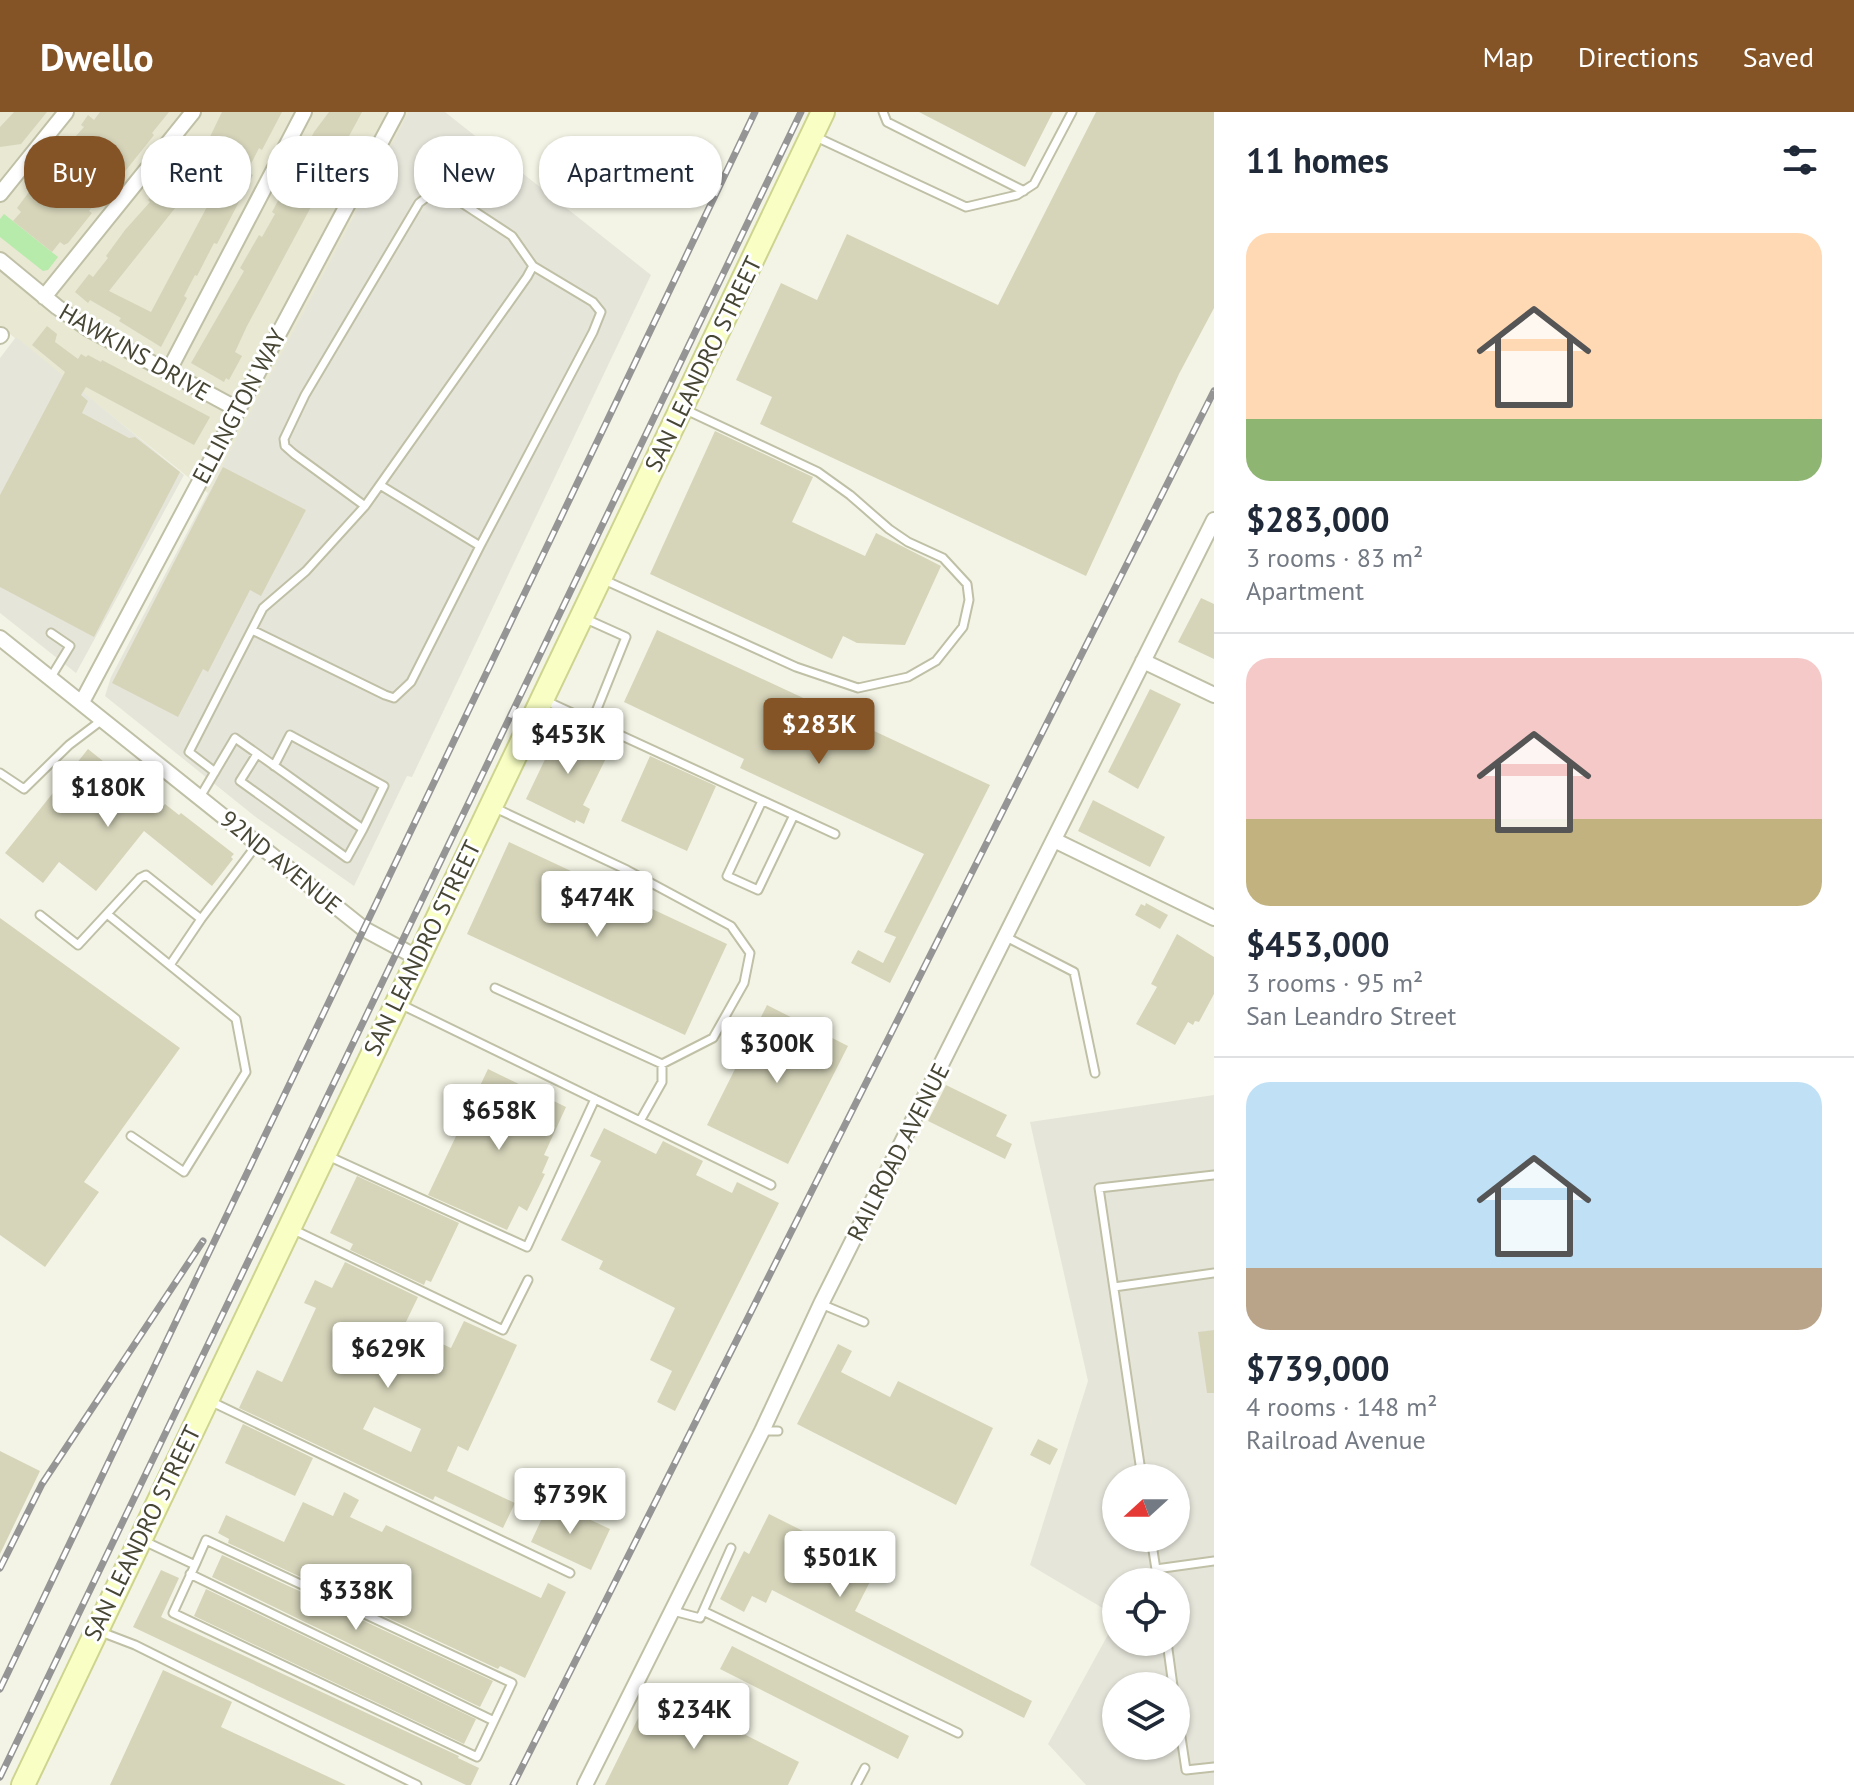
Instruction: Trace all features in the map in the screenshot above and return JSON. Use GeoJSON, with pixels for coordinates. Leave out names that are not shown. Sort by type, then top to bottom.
{"type":"FeatureCollection","features":[{"type":"Feature","properties":{"kind":"main road","name":"SAN LEANDRO STREET"},"geometry":{"type":"LineString","coordinates":[[23,1785],[823,112]]}},
{"type":"Feature","properties":{"kind":"street"},"geometry":{"type":"LineString","coordinates":[[0,194],[66,112]]}},
{"type":"Feature","properties":{"kind":"street"},"geometry":{"type":"LineString","coordinates":[[44,297],[193,112]]}},
{"type":"Feature","properties":{"kind":"street"},"geometry":{"type":"LineString","coordinates":[[168,372],[304,112]]}},
{"type":"Feature","properties":{"kind":"street","name":"ELLINGTON WAY"},"geometry":{"type":"LineString","coordinates":[[82,702],[397,112]]}},
{"type":"Feature","properties":{"kind":"street","name":"HAWKINS DRIVE"},"geometry":{"type":"LineString","coordinates":[[0,260],[87,328],[237,409]]}},
{"type":"Feature","properties":{"kind":"street","name":"RAILROAD AVENUE"},"geometry":{"type":"LineString","coordinates":[[585,1785],[762,1431],[821,1304],[1214,520]]}},
{"type":"Feature","properties":{"kind":"street","name":"92ND AVENUE"},"geometry":{"type":"LineString","coordinates":[[0,638],[364,929],[418,958]]}},
{"type":"Feature","properties":{"kind":"street"},"geometry":{"type":"LineString","coordinates":[[1143,661],[1214,695]]}},
{"type":"Feature","properties":{"kind":"street"},"geometry":{"type":"LineString","coordinates":[[1054,840],[1214,918]]}},
{"type":"Feature","properties":{"kind":"lane"},"geometry":{"type":"LineString","coordinates":[[883,112],[887,122],[1024,191]]}},
{"type":"Feature","properties":{"kind":"lane"},"geometry":{"type":"LineString","coordinates":[[812,136],[966,207],[1017,195],[1034,184],[1072,112]]}},
{"type":"Feature","properties":{"kind":"lane"},"geometry":{"type":"LineString","coordinates":[[252,630],[394,698],[411,682],[593,332],[601,312],[593,302],[533,266],[512,236],[445,192],[432,193],[419,203],[305,395],[284,439],[285,446],[294,454],[365,506]]}},
{"type":"Feature","properties":{"kind":"lane"},"geometry":{"type":"LineString","coordinates":[[215,772],[189,752],[263,608],[306,571],[365,506],[533,266]]}},
{"type":"Feature","properties":{"kind":"lane"},"geometry":{"type":"LineString","coordinates":[[600,578],[796,667],[858,688],[908,677],[936,661],[963,627],[969,600],[967,584],[943,558],[908,542],[889,529],[818,472],[681,408]]}},
{"type":"Feature","properties":{"kind":"lane"},"geometry":{"type":"LineString","coordinates":[[380,485],[480,546]]}},
{"type":"Feature","properties":{"kind":"lane"},"geometry":{"type":"LineString","coordinates":[[581,617],[626,637],[591,724]]}},
{"type":"Feature","properties":{"kind":"lane"},"geometry":{"type":"LineString","coordinates":[[51,633],[70,646],[51,677]]}},
{"type":"Feature","properties":{"kind":"lane"},"geometry":{"type":"LineString","coordinates":[[542,699],[835,834]]}},
{"type":"Feature","properties":{"kind":"lane"},"geometry":{"type":"LineString","coordinates":[[0,773],[24,789],[69,745],[104,719]]}},
{"type":"Feature","properties":{"kind":"lane"},"geometry":{"type":"LineString","coordinates":[[257,754],[240,781],[347,858],[384,786],[290,735],[274,766]]}},
{"type":"Feature","properties":{"kind":"lane"},"geometry":{"type":"LineString","coordinates":[[200,797],[235,738],[363,829]]}},
{"type":"Feature","properties":{"kind":"lane"},"geometry":{"type":"LineString","coordinates":[[762,801],[727,876],[758,890],[793,817]]}},
{"type":"Feature","properties":{"kind":"lane"},"geometry":{"type":"LineString","coordinates":[[491,806],[627,870],[731,926],[750,953],[744,983],[713,1038],[662,1064]]}},
{"type":"Feature","properties":{"kind":"lane"},"geometry":{"type":"LineString","coordinates":[[170,965],[258,843]]}},
{"type":"Feature","properties":{"kind":"lane"},"geometry":{"type":"LineString","coordinates":[[40,915],[78,945],[146,875],[201,919]]}},
{"type":"Feature","properties":{"kind":"lane"},"geometry":{"type":"LineString","coordinates":[[107,914],[236,1019],[246,1072],[184,1172],[131,1136]]}},
{"type":"Feature","properties":{"kind":"lane"},"geometry":{"type":"LineString","coordinates":[[1006,937],[1074,972],[1095,1073]]}},
{"type":"Feature","properties":{"kind":"lane"},"geometry":{"type":"LineString","coordinates":[[495,988],[662,1064]]}},
{"type":"Feature","properties":{"kind":"lane"},"geometry":{"type":"LineString","coordinates":[[396,1002],[771,1185]]}},
{"type":"Feature","properties":{"kind":"lane"},"geometry":{"type":"LineString","coordinates":[[640,1121],[662,1082],[662,1064]]}},
{"type":"Feature","properties":{"kind":"lane"},"geometry":{"type":"LineString","coordinates":[[324,1154],[527,1247],[595,1099]]}},
{"type":"Feature","properties":{"kind":"lane"},"geometry":{"type":"LineString","coordinates":[[1140,1464],[1099,1188],[1214,1175]]}},
{"type":"Feature","properties":{"kind":"lane"},"geometry":{"type":"LineString","coordinates":[[288,1228],[503,1330],[528,1280]]}},
{"type":"Feature","properties":{"kind":"lane"},"geometry":{"type":"LineString","coordinates":[[1114,1287],[1214,1273]]}},
{"type":"Feature","properties":{"kind":"lane"},"geometry":{"type":"LineString","coordinates":[[821,1304],[864,1322]]}},
{"type":"Feature","properties":{"kind":"lane"},"geometry":{"type":"LineString","coordinates":[[206,1399],[570,1573]]}},
{"type":"Feature","properties":{"kind":"lane"},"geometry":{"type":"LineString","coordinates":[[762,1431],[778,1431]]}},
{"type":"Feature","properties":{"kind":"lane"},"geometry":{"type":"LineString","coordinates":[[139,1539],[195,1565]]}},
{"type":"Feature","properties":{"kind":"lane"},"geometry":{"type":"LineString","coordinates":[[206,1540],[512,1683],[477,1757],[173,1613],[190,1574],[206,1540]]}},
{"type":"Feature","properties":{"kind":"lane"},"geometry":{"type":"LineString","coordinates":[[673,1611],[700,1618],[731,1548]]}},
{"type":"Feature","properties":{"kind":"lane"},"geometry":{"type":"LineString","coordinates":[[1163,1568],[1214,1561]]}},
{"type":"Feature","properties":{"kind":"lane"},"geometry":{"type":"LineString","coordinates":[[190,1574],[494,1721]]}},
{"type":"Feature","properties":{"kind":"lane"},"geometry":{"type":"LineString","coordinates":[[703,1611],[958,1733]]}},
{"type":"Feature","properties":{"kind":"lane"},"geometry":{"type":"LineString","coordinates":[[96,1630],[135,1645],[417,1785]]}},
{"type":"Feature","properties":{"kind":"lane"},"geometry":{"type":"LineString","coordinates":[[1184,1760],[1186,1770],[1214,1767]]}},
{"type":"Feature","properties":{"kind":"lane"},"geometry":{"type":"LineString","coordinates":[[856,1785],[865,1768]]}},
{"type":"Feature","properties":{"kind":"shaded area"},"geometry":{"type":"Polygon","coordinates":[[[0,112],[414,112],[398,142],[398,136],[267,136],[267,208],[362,208],[208,493],[0,326],[0,112]]]}},
{"type":"Feature","properties":{"kind":"shaded area"},"geometry":{"type":"Polygon","coordinates":[[[409,112],[445,112],[475,136],[414,136],[414,208],[523,208],[523,174],[539,186],[539,208],[566,208],[651,275],[412,777],[407,776],[354,886],[257,818],[105,696],[111,677],[358,208],[398,208],[396,136],[409,112]]]}},
{"type":"Feature","properties":{"kind":"shaded area"},"geometry":{"type":"Polygon","coordinates":[[[16,337],[184,475],[76,673],[0,613],[0,358],[16,337]]]}},
{"type":"Feature","properties":{"kind":"shaded area"},"geometry":{"type":"Polygon","coordinates":[[[1214,1095],[1214,1785],[1086,1785],[1048,1744],[1102,1646],[1102,1656],[1190,1656],[1190,1568],[1102,1568],[1102,1608],[1030,1565],[1088,1381],[1030,1122],[1214,1095]]]}},
{"type":"Feature","properties":{"kind":"green space"},"geometry":{"type":"Polygon","coordinates":[[[4,214],[58,257],[48,270],[43,271],[0,237],[0,219],[4,214]]]}},
{"type":"Feature","properties":{"kind":"building"},"geometry":{"type":"Polygon","coordinates":[[[14,112],[47,112],[28,136],[24,136],[21,144],[0,147],[0,127],[14,112]]]}},
{"type":"Feature","properties":{"kind":"building"},"geometry":{"type":"Polygon","coordinates":[[[100,112],[169,112],[152,133],[153,136],[141,136],[141,151],[125,171],[125,136],[76,136],[84,127],[81,125],[88,115],[94,120],[100,112]]]}},
{"type":"Feature","properties":{"kind":"building"},"geometry":{"type":"Polygon","coordinates":[[[222,112],[282,112],[262,150],[259,148],[251,164],[251,136],[210,136],[222,112]]]}},
{"type":"Feature","properties":{"kind":"building"},"geometry":{"type":"Polygon","coordinates":[[[329,112],[362,112],[349,136],[312,136],[329,112]]]}},
{"type":"Feature","properties":{"kind":"building"},"geometry":{"type":"Polygon","coordinates":[[[919,112],[1053,112],[1025,167],[919,112]]]}},
{"type":"Feature","properties":{"kind":"building"},"geometry":{"type":"Polygon","coordinates":[[[1096,112],[1214,112],[1214,308],[1179,374],[1086,576],[760,424],[772,397],[736,380],[781,283],[817,300],[847,234],[998,305],[1096,112]]]}},
{"type":"Feature","properties":{"kind":"building"},"geometry":{"type":"Polygon","coordinates":[[[24,199],[24,208],[91,208],[89,211],[92,213],[68,243],[64,245],[60,242],[52,252],[13,221],[21,212],[17,208],[24,199]]]}},
{"type":"Feature","properties":{"kind":"building"},"geometry":{"type":"Polygon","coordinates":[[[145,208],[175,208],[109,291],[151,312],[206,208],[236,208],[217,244],[214,243],[195,275],[184,296],[187,298],[161,347],[119,321],[121,318],[90,300],[88,303],[75,292],[89,274],[93,277],[125,230],[145,208]]]}},
{"type":"Feature","properties":{"kind":"building"},"geometry":{"type":"Polygon","coordinates":[[[274,208],[310,208],[247,326],[235,352],[242,356],[229,380],[226,378],[224,382],[191,363],[244,271],[240,268],[275,214],[272,212],[274,208]]]}},
{"type":"Feature","properties":{"kind":"building"},"geometry":{"type":"Polygon","coordinates":[[[47,326],[57,334],[55,342],[78,359],[81,354],[102,360],[210,417],[194,445],[86,387],[81,395],[88,401],[82,413],[129,438],[135,437],[180,472],[94,637],[0,587],[0,495],[65,372],[32,345],[47,326]]]}},
{"type":"Feature","properties":{"kind":"building"},"geometry":{"type":"Polygon","coordinates":[[[715,431],[813,477],[792,522],[865,556],[876,533],[941,566],[905,645],[857,643],[843,636],[832,659],[650,574],[715,431]]]}},
{"type":"Feature","properties":{"kind":"building"},"geometry":{"type":"Polygon","coordinates":[[[223,467],[306,510],[261,596],[250,590],[208,672],[203,669],[178,717],[112,683],[223,467]]]}},
{"type":"Feature","properties":{"kind":"building"},"geometry":{"type":"Polygon","coordinates":[[[1201,598],[1214,604],[1214,659],[1178,642],[1201,598]]]}},
{"type":"Feature","properties":{"kind":"building"},"geometry":{"type":"Polygon","coordinates":[[[657,630],[990,785],[890,983],[851,963],[858,950],[883,963],[896,937],[884,932],[924,854],[740,768],[744,759],[624,702],[657,630]]]}},
{"type":"Feature","properties":{"kind":"building"},"geometry":{"type":"Polygon","coordinates":[[[1150,689],[1181,704],[1138,789],[1108,772],[1150,689]]]}},
{"type":"Feature","properties":{"kind":"building"},"geometry":{"type":"Polygon","coordinates":[[[561,726],[610,750],[583,805],[590,809],[584,824],[576,820],[575,823],[526,799],[561,726]]]}},
{"type":"Feature","properties":{"kind":"building"},"geometry":{"type":"Polygon","coordinates":[[[88,749],[161,808],[165,804],[179,815],[181,813],[234,854],[212,886],[144,831],[96,891],[59,862],[43,883],[5,853],[88,749]]]}},
{"type":"Feature","properties":{"kind":"building"},"geometry":{"type":"Polygon","coordinates":[[[650,756],[716,786],[687,851],[621,821],[650,756]]]}},
{"type":"Feature","properties":{"kind":"building"},"geometry":{"type":"Polygon","coordinates":[[[1093,800],[1165,837],[1150,867],[1078,831],[1093,800]]]}},
{"type":"Feature","properties":{"kind":"building"},"geometry":{"type":"Polygon","coordinates":[[[509,842],[727,944],[685,1035],[467,934],[509,842]]]}},
{"type":"Feature","properties":{"kind":"building"},"geometry":{"type":"Polygon","coordinates":[[[1146,903],[1168,915],[1160,929],[1135,915],[1141,904],[1145,906],[1146,903]]]}},
{"type":"Feature","properties":{"kind":"building"},"geometry":{"type":"Polygon","coordinates":[[[0,918],[180,1048],[84,1182],[99,1192],[45,1267],[0,1235],[0,918]]]}},
{"type":"Feature","properties":{"kind":"building"},"geometry":{"type":"Polygon","coordinates":[[[1177,934],[1214,957],[1214,994],[1199,1022],[1195,1021],[1193,1025],[1188,1022],[1175,1045],[1136,1024],[1157,987],[1151,984],[1177,934]]]}},
{"type":"Feature","properties":{"kind":"building"},"geometry":{"type":"Polygon","coordinates":[[[767,1005],[848,1046],[788,1164],[707,1125],[767,1005]]]}},
{"type":"Feature","properties":{"kind":"building"},"geometry":{"type":"Polygon","coordinates":[[[488,1069],[566,1107],[544,1155],[549,1157],[542,1173],[545,1174],[527,1211],[519,1206],[507,1230],[428,1195],[488,1069]]]}},
{"type":"Feature","properties":{"kind":"building"},"geometry":{"type":"Polygon","coordinates":[[[946,1085],[1007,1115],[996,1136],[1012,1144],[1005,1159],[928,1121],[946,1085]]]}},
{"type":"Feature","properties":{"kind":"building"},"geometry":{"type":"Polygon","coordinates":[[[604,1128],[656,1154],[663,1141],[703,1161],[696,1175],[732,1193],[737,1182],[779,1203],[675,1411],[657,1402],[672,1371],[650,1360],[675,1308],[599,1269],[603,1261],[561,1240],[601,1161],[590,1156],[604,1128]]]}},
{"type":"Feature","properties":{"kind":"building"},"geometry":{"type":"Polygon","coordinates":[[[357,1176],[459,1223],[431,1282],[426,1280],[424,1285],[350,1250],[353,1244],[330,1233],[357,1176]]]}},
{"type":"Feature","properties":{"kind":"building"},"geometry":{"type":"Polygon","coordinates":[[[345,1262],[418,1297],[404,1326],[451,1348],[464,1321],[517,1345],[468,1451],[458,1446],[447,1471],[515,1503],[503,1528],[435,1496],[433,1500],[239,1408],[257,1370],[282,1382],[316,1308],[304,1303],[315,1280],[332,1288],[345,1262]],[[374,1407],[363,1429],[411,1452],[421,1429],[374,1407]]]}},
{"type":"Feature","properties":{"kind":"building"},"geometry":{"type":"Polygon","coordinates":[[[1214,1330],[1214,1393],[1207,1393],[1198,1332],[1214,1330]]]}},
{"type":"Feature","properties":{"kind":"building"},"geometry":{"type":"Polygon","coordinates":[[[838,1344],[852,1351],[841,1372],[890,1397],[898,1381],[993,1428],[956,1505],[797,1424],[838,1344]]]}},
{"type":"Feature","properties":{"kind":"building"},"geometry":{"type":"Polygon","coordinates":[[[243,1424],[313,1458],[295,1496],[225,1463],[243,1424]]]}},
{"type":"Feature","properties":{"kind":"building"},"geometry":{"type":"Polygon","coordinates":[[[1038,1439],[1058,1449],[1050,1465],[1030,1455],[1038,1439]]]}},
{"type":"Feature","properties":{"kind":"building"},"geometry":{"type":"Polygon","coordinates":[[[0,1451],[40,1471],[0,1554],[0,1451]]]}},
{"type":"Feature","properties":{"kind":"building"},"geometry":{"type":"Polygon","coordinates":[[[344,1492],[359,1500],[350,1517],[382,1532],[386,1525],[541,1598],[548,1583],[566,1592],[525,1678],[500,1666],[498,1669],[228,1543],[229,1539],[218,1533],[226,1515],[284,1542],[303,1502],[333,1516],[344,1492]]]}},
{"type":"Feature","properties":{"kind":"building"},"geometry":{"type":"Polygon","coordinates":[[[550,1501],[610,1529],[591,1570],[531,1542],[550,1501]]]}},
{"type":"Feature","properties":{"kind":"building"},"geometry":{"type":"Polygon","coordinates":[[[769,1514],[877,1568],[855,1611],[1032,1701],[1024,1718],[772,1590],[766,1603],[752,1596],[744,1612],[720,1599],[744,1551],[749,1554],[769,1514]]]}},
{"type":"Feature","properties":{"kind":"building"},"geometry":{"type":"Polygon","coordinates":[[[222,1555],[493,1681],[480,1707],[212,1577],[222,1555]]]}},
{"type":"Feature","properties":{"kind":"building"},"geometry":{"type":"Polygon","coordinates":[[[161,1570],[179,1578],[161,1617],[459,1756],[479,1768],[471,1785],[133,1627],[161,1570]]]}},
{"type":"Feature","properties":{"kind":"building"},"geometry":{"type":"Polygon","coordinates":[[[206,1589],[476,1719],[464,1744],[194,1616],[206,1589]]]}},
{"type":"Feature","properties":{"kind":"building"},"geometry":{"type":"Polygon","coordinates":[[[732,1646],[909,1736],[898,1759],[720,1669],[732,1646]]]}},
{"type":"Feature","properties":{"kind":"building"},"geometry":{"type":"Polygon","coordinates":[[[163,1670],[232,1702],[221,1727],[346,1785],[110,1785],[163,1670]]]}},
{"type":"Feature","properties":{"kind":"building"},"geometry":{"type":"Polygon","coordinates":[[[653,1688],[799,1762],[788,1785],[605,1785],[653,1688]]]}},
{"type":"Feature","properties":{"kind":"railway"},"geometry":{"type":"LineString","coordinates":[[0,1689],[755,112]]}},
{"type":"Feature","properties":{"kind":"railway"},"geometry":{"type":"LineString","coordinates":[[0,1777],[801,112]]}},
{"type":"Feature","properties":{"kind":"railway"},"geometry":{"type":"LineString","coordinates":[[513,1785],[1214,391]]}},
{"type":"Feature","properties":{"kind":"railway"},"geometry":{"type":"LineString","coordinates":[[0,1568],[42,1484],[203,1241]]}}]}
